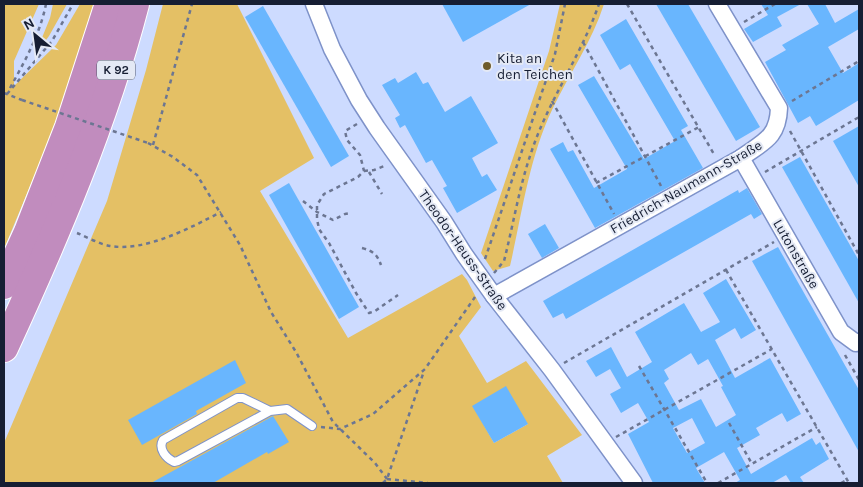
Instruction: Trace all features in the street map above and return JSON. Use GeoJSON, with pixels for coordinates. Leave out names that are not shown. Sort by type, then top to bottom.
{"type":"FeatureCollection","features":[{"type":"Feature","properties":{"kind":"highway","name":"K 92"},"geometry":{"type":"LineString","coordinates":[[4,285],[28,232],[69,127],[109,4]]}},
{"type":"Feature","properties":{"kind":"highway","name":"K 92"},"geometry":{"type":"LineString","coordinates":[[4,348],[47,254],[95,135],[136,4]]}},
{"type":"Feature","properties":{"kind":"street","name":"Theodor-Heuss-Straße"},"geometry":{"type":"LineString","coordinates":[[314,4],[332,49],[359,100],[490,290],[552,370],[634,483]]}},
{"type":"Feature","properties":{"kind":"street"},"geometry":{"type":"LineString","coordinates":[[717,4],[779,108]]}},
{"type":"Feature","properties":{"kind":"street","name":"Friedrich-Naumann-Straße"},"geometry":{"type":"LineString","coordinates":[[490,290],[621,225],[741,158],[773,134],[779,108]]}},
{"type":"Feature","properties":{"kind":"street","name":"Lutonstraße"},"geometry":{"type":"LineString","coordinates":[[741,158],[841,332],[858,342]]}},
{"type":"Feature","properties":{"kind":"lane"},"geometry":{"type":"LineString","coordinates":[[270,411],[243,398],[238,398],[163,440],[160,444],[169,460],[174,462],[270,411],[287,409],[312,426]]}},
{"type":"Feature","properties":{"kind":"path"},"geometry":{"type":"LineString","coordinates":[[5,94],[26,58],[44,16],[46,4]]}},
{"type":"Feature","properties":{"kind":"path"},"geometry":{"type":"LineString","coordinates":[[5,94],[52,41],[73,4]]}},
{"type":"Feature","properties":{"kind":"path"},"geometry":{"type":"LineString","coordinates":[[154,145],[192,4]]}},
{"type":"Feature","properties":{"kind":"path"},"geometry":{"type":"LineString","coordinates":[[490,290],[482,266],[555,54],[564,4]]}},
{"type":"Feature","properties":{"kind":"path"},"geometry":{"type":"LineString","coordinates":[[312,426],[340,429],[373,414],[425,369],[490,290],[504,261],[531,153],[552,101],[591,28],[599,4]]}},
{"type":"Feature","properties":{"kind":"path"},"geometry":{"type":"LineString","coordinates":[[627,4],[722,168]]}},
{"type":"Feature","properties":{"kind":"path"},"geometry":{"type":"LineString","coordinates":[[731,29],[775,4]]}},
{"type":"Feature","properties":{"kind":"path"},"geometry":{"type":"LineString","coordinates":[[583,42],[668,199]]}},
{"type":"Feature","properties":{"kind":"path"},"geometry":{"type":"LineString","coordinates":[[779,108],[859,61]]}},
{"type":"Feature","properties":{"kind":"path"},"geometry":{"type":"LineString","coordinates":[[4,89],[4,100]]}},
{"type":"Feature","properties":{"kind":"path"},"geometry":{"type":"LineString","coordinates":[[5,94],[154,145],[197,175],[240,245],[271,312],[296,352],[333,422],[375,463],[387,479],[428,483]]}},
{"type":"Feature","properties":{"kind":"path"},"geometry":{"type":"LineString","coordinates":[[552,101],[621,225]]}},
{"type":"Feature","properties":{"kind":"path"},"geometry":{"type":"LineString","coordinates":[[364,171],[360,155],[346,140],[346,130],[370,116]]}},
{"type":"Feature","properties":{"kind":"path"},"geometry":{"type":"LineString","coordinates":[[753,179],[859,118]]}},
{"type":"Feature","properties":{"kind":"path"},"geometry":{"type":"LineString","coordinates":[[596,183],[699,127]]}},
{"type":"Feature","properties":{"kind":"path"},"geometry":{"type":"LineString","coordinates":[[800,151],[859,254]]}},
{"type":"Feature","properties":{"kind":"path"},"geometry":{"type":"LineString","coordinates":[[364,171],[369,172],[399,158]]}},
{"type":"Feature","properties":{"kind":"path"},"geometry":{"type":"LineString","coordinates":[[364,171],[358,177],[324,194],[317,205],[318,228],[330,243],[356,293],[370,313],[398,295]]}},
{"type":"Feature","properties":{"kind":"path"},"geometry":{"type":"LineString","coordinates":[[369,172],[382,194]]}},
{"type":"Feature","properties":{"kind":"path"},"geometry":{"type":"LineString","coordinates":[[303,201],[317,212],[333,220],[351,212]]}},
{"type":"Feature","properties":{"kind":"path"},"geometry":{"type":"LineString","coordinates":[[76,233],[109,246],[134,247],[174,234],[221,212]]}},
{"type":"Feature","properties":{"kind":"path"},"geometry":{"type":"LineString","coordinates":[[552,370],[785,236]]}},
{"type":"Feature","properties":{"kind":"path"},"geometry":{"type":"LineString","coordinates":[[362,248],[372,251],[378,257],[381,265]]}},
{"type":"Feature","properties":{"kind":"path"},"geometry":{"type":"LineString","coordinates":[[726,270],[848,482],[841,483]]}},
{"type":"Feature","properties":{"kind":"path"},"geometry":{"type":"LineString","coordinates":[[858,342],[845,355],[859,379]]}},
{"type":"Feature","properties":{"kind":"path"},"geometry":{"type":"LineString","coordinates":[[606,443],[772,349]]}},
{"type":"Feature","properties":{"kind":"path"},"geometry":{"type":"LineString","coordinates":[[639,366],[707,483]]}},
{"type":"Feature","properties":{"kind":"path"},"geometry":{"type":"LineString","coordinates":[[385,483],[425,369]]}},
{"type":"Feature","properties":{"kind":"path"},"geometry":{"type":"LineString","coordinates":[[729,423],[752,464]]}},
{"type":"Feature","properties":{"kind":"path"},"geometry":{"type":"LineString","coordinates":[[670,429],[674,426]]}},
{"type":"Feature","properties":{"kind":"path"},"geometry":{"type":"LineString","coordinates":[[718,483],[817,427]]}},
{"type":"Feature","properties":{"kind":"path"},"geometry":{"type":"LineString","coordinates":[[692,468],[696,465]]}},
{"type":"Feature","properties":{"kind":"shaded area"},"geometry":{"type":"Polygon","coordinates":[[[4,4],[39,4],[14,61],[14,86],[56,45],[80,4],[96,4],[66,99],[4,249],[4,4]]]}},
{"type":"Feature","properties":{"kind":"shaded area"},"geometry":{"type":"Polygon","coordinates":[[[53,4],[67,4],[49,36],[35,55],[50,18],[53,4]]]}},
{"type":"Feature","properties":{"kind":"shaded area"},"geometry":{"type":"Polygon","coordinates":[[[163,4],[237,4],[314,158],[260,191],[348,338],[462,274],[481,307],[459,336],[487,383],[526,361],[582,435],[547,456],[563,483],[4,483],[4,443],[107,201],[146,70],[163,4]],[[473,406],[494,443],[528,424],[473,406]]]}},
{"type":"Feature","properties":{"kind":"shaded area"},"geometry":{"type":"Polygon","coordinates":[[[560,4],[604,4],[593,32],[552,110],[537,147],[510,266],[493,271],[481,253],[549,51],[560,4]]]}},
{"type":"Feature","properties":{"kind":"building"},"geometry":{"type":"Polygon","coordinates":[[[442,4],[531,4],[463,42],[442,4]]]}},
{"type":"Feature","properties":{"kind":"building"},"geometry":{"type":"Polygon","coordinates":[[[656,4],[688,4],[760,127],[736,141],[656,4]]]}},
{"type":"Feature","properties":{"kind":"building"},"geometry":{"type":"Polygon","coordinates":[[[761,4],[801,4],[777,17],[782,26],[753,42],[744,29],[768,15],[761,4]]]}},
{"type":"Feature","properties":{"kind":"building"},"geometry":{"type":"Polygon","coordinates":[[[807,4],[825,4],[835,23],[859,9],[859,29],[828,47],[843,73],[859,63],[859,100],[816,126],[810,116],[798,123],[765,62],[786,50],[782,45],[819,24],[807,4]]]}},
{"type":"Feature","properties":{"kind":"building"},"geometry":{"type":"Polygon","coordinates":[[[263,6],[349,156],[331,167],[245,17],[263,6]]]}},
{"type":"Feature","properties":{"kind":"building"},"geometry":{"type":"Polygon","coordinates":[[[626,19],[688,126],[681,130],[703,168],[595,228],[550,149],[563,142],[568,152],[573,150],[594,188],[627,169],[578,85],[594,76],[644,159],[675,141],[630,64],[620,70],[600,35],[626,19]]]}},
{"type":"Feature","properties":{"kind":"building"},"geometry":{"type":"Polygon","coordinates":[[[416,72],[423,84],[428,82],[445,112],[471,96],[498,143],[472,158],[482,177],[487,174],[497,190],[457,213],[443,188],[447,186],[432,160],[426,163],[405,125],[400,128],[395,118],[400,115],[382,85],[395,78],[398,83],[416,72]]]}},
{"type":"Feature","properties":{"kind":"building"},"geometry":{"type":"Polygon","coordinates":[[[859,126],[859,187],[833,141],[859,126]]]}},
{"type":"Feature","properties":{"kind":"building"},"geometry":{"type":"Polygon","coordinates":[[[800,157],[859,261],[859,303],[782,167],[800,157]]]}},
{"type":"Feature","properties":{"kind":"building"},"geometry":{"type":"Polygon","coordinates":[[[289,183],[359,307],[339,319],[269,195],[289,183]]]}},
{"type":"Feature","properties":{"kind":"building"},"geometry":{"type":"Polygon","coordinates":[[[747,188],[762,214],[754,219],[751,214],[566,319],[563,313],[553,318],[543,301],[738,190],[739,193],[747,188]]]}},
{"type":"Feature","properties":{"kind":"building"},"geometry":{"type":"Polygon","coordinates":[[[545,224],[559,248],[542,258],[528,234],[545,224]]]}},
{"type":"Feature","properties":{"kind":"building"},"geometry":{"type":"Polygon","coordinates":[[[778,247],[859,390],[859,452],[752,261],[778,247]]]}},
{"type":"Feature","properties":{"kind":"building"},"geometry":{"type":"Polygon","coordinates":[[[726,279],[756,330],[741,339],[735,328],[715,340],[735,378],[770,358],[801,414],[787,422],[782,413],[756,428],[760,435],[737,448],[751,474],[812,438],[816,445],[820,442],[829,459],[800,477],[804,483],[791,483],[786,475],[772,483],[735,483],[740,480],[724,452],[696,468],[705,483],[653,483],[628,434],[649,422],[638,403],[621,413],[610,394],[621,388],[610,369],[596,377],[586,361],[611,347],[627,377],[652,362],[635,332],[684,303],[701,332],[720,322],[703,293],[726,279]],[[691,353],[664,370],[669,379],[664,383],[679,410],[701,399],[716,427],[736,415],[708,359],[698,365],[691,353]],[[692,418],[673,428],[687,453],[705,443],[692,418]]]}},
{"type":"Feature","properties":{"kind":"building"},"geometry":{"type":"Polygon","coordinates":[[[235,360],[246,383],[196,411],[197,414],[142,445],[128,420],[235,360]]]}},
{"type":"Feature","properties":{"kind":"building"},"geometry":{"type":"Polygon","coordinates":[[[506,386],[528,424],[494,443],[472,406],[506,386]]]}},
{"type":"Feature","properties":{"kind":"building"},"geometry":{"type":"Polygon","coordinates":[[[273,416],[289,442],[268,454],[267,452],[213,483],[151,483],[273,416]]]}},
{"type":"Feature","properties":{"kind":"place","name":"Kita an den Teichen"},"geometry":{"type":"Point","coordinates":[487,66]}}]}
